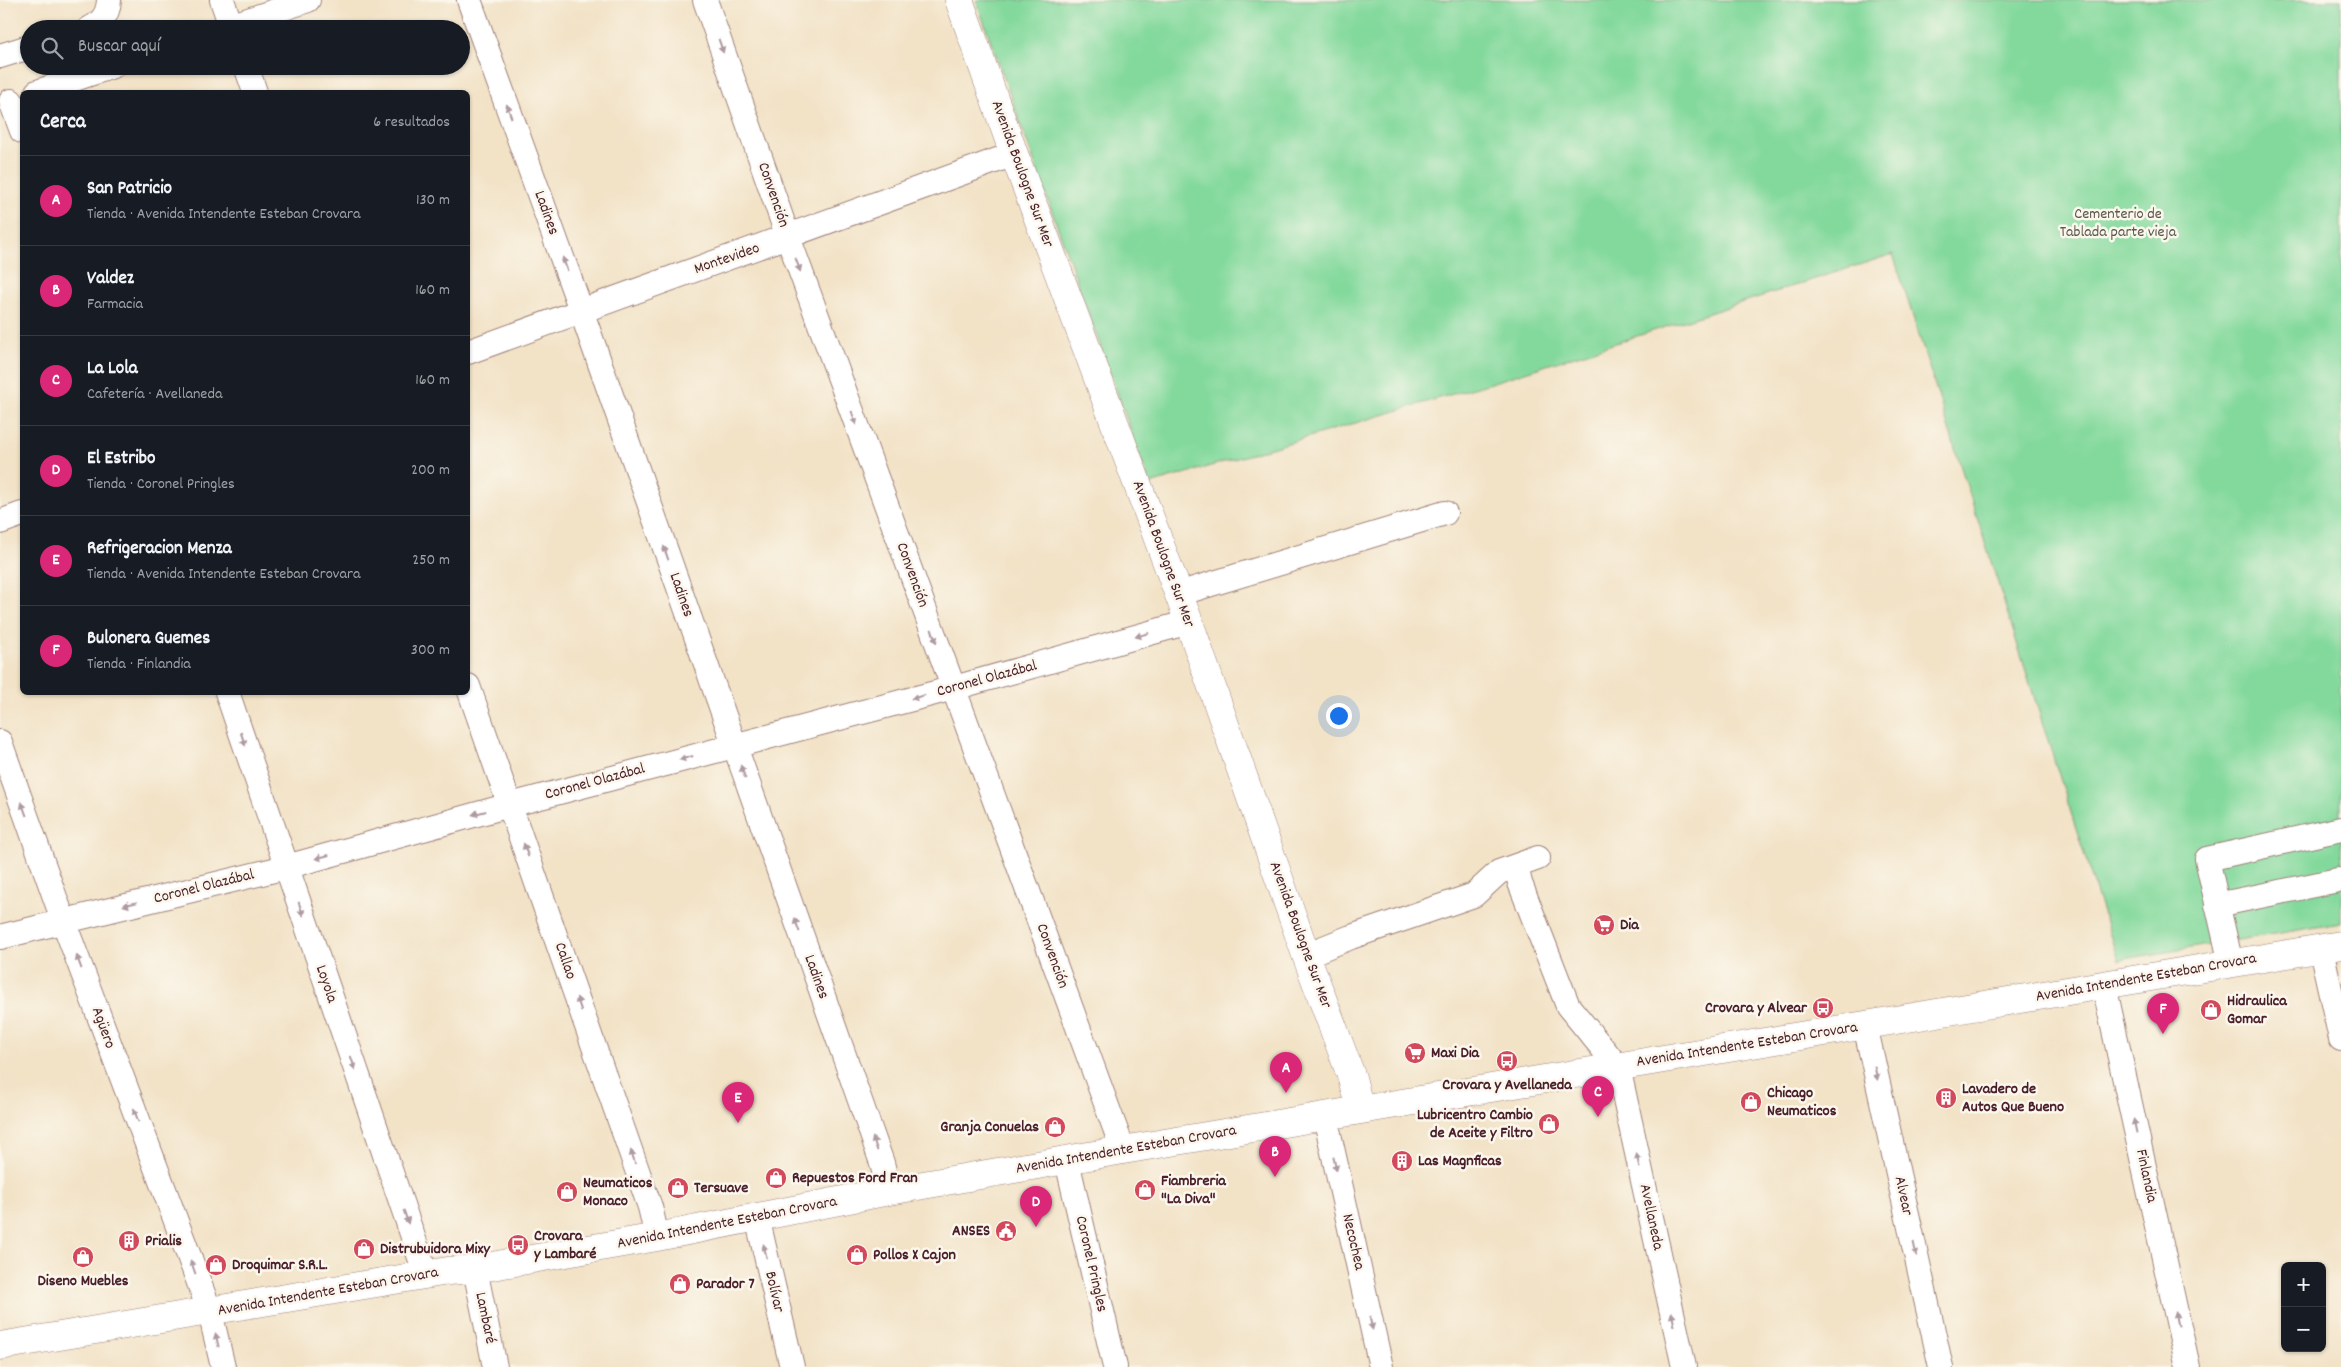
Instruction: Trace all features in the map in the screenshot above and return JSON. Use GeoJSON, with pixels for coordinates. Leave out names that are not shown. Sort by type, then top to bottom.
{"type":"FeatureCollection","features":[{"type":"Feature","properties":{"kind":"main road","name":"Avenida Boulogne Sur Mer"},"geometry":{"type":"LineString","coordinates":[[959,0],[1014,154],[1189,622],[1306,955],[1352,1078],[1360,1110]]}},
{"type":"Feature","properties":{"kind":"main road","name":"Avenida Intendente Esteban Crovara"},"geometry":{"type":"LineString","coordinates":[[0,1346],[426,1275],[476,1270],[657,1238],[889,1191],[1123,1150],[2331,947]]}},
{"type":"Feature","properties":{"kind":"street"},"geometry":{"type":"LineString","coordinates":[[102,20],[108,10],[109,0]]}},
{"type":"Feature","properties":{"kind":"street"},"geometry":{"type":"LineString","coordinates":[[222,0],[226,20]]}},
{"type":"Feature","properties":{"kind":"street"},"geometry":{"type":"LineString","coordinates":[[251,20],[308,0]]}},
{"type":"Feature","properties":{"kind":"street","name":"Ladines"},"geometry":{"type":"LineString","coordinates":[[469,0],[582,310],[733,745],[875,1144],[889,1191]]}},
{"type":"Feature","properties":{"kind":"street","name":"Convención"},"geometry":{"type":"LineString","coordinates":[[705,0],[788,238],[1123,1150]]}},
{"type":"Feature","properties":{"kind":"street"},"geometry":{"type":"LineString","coordinates":[[0,56],[20,50]]}},
{"type":"Feature","properties":{"kind":"street"},"geometry":{"type":"LineString","coordinates":[[43,90],[87,75]]}},
{"type":"Feature","properties":{"kind":"street"},"geometry":{"type":"LineString","coordinates":[[249,75],[254,90]]}},
{"type":"Feature","properties":{"kind":"street"},"geometry":{"type":"LineString","coordinates":[[11,102],[20,126]]}},
{"type":"Feature","properties":{"kind":"street","name":"Montevideo"},"geometry":{"type":"LineString","coordinates":[[470,351],[788,238],[1014,154]]}},
{"type":"Feature","properties":{"kind":"street"},"geometry":{"type":"LineString","coordinates":[[1178,594],[1445,513]]}},
{"type":"Feature","properties":{"kind":"street"},"geometry":{"type":"LineString","coordinates":[[0,522],[20,515]]}},
{"type":"Feature","properties":{"kind":"street","name":"Coronel Olazábal"},"geometry":{"type":"LineString","coordinates":[[0,937],[63,920],[286,867],[733,745],[954,688],[1189,622]]}},
{"type":"Feature","properties":{"kind":"street","name":"Callao"},"geometry":{"type":"LineString","coordinates":[[470,692],[650,1207],[657,1238]]}},
{"type":"Feature","properties":{"kind":"street","name":"Loyola"},"geometry":{"type":"LineString","coordinates":[[228,695],[426,1275]]}},
{"type":"Feature","properties":{"kind":"street","name":"Agüero"},"geometry":{"type":"LineString","coordinates":[[0,742],[63,920],[210,1312],[223,1367]]}},
{"type":"Feature","properties":{"kind":"street"},"geometry":{"type":"LineString","coordinates":[[2231,964],[2207,859],[2341,828]]}},
{"type":"Feature","properties":{"kind":"street"},"geometry":{"type":"LineString","coordinates":[[1306,955],[1351,936],[1474,895],[1499,872],[1538,858]]}},
{"type":"Feature","properties":{"kind":"street"},"geometry":{"type":"LineString","coordinates":[[1516,866],[1520,883],[1568,1006],[1618,1067]]}},
{"type":"Feature","properties":{"kind":"street"},"geometry":{"type":"LineString","coordinates":[[2217,904],[2338,880]]}},
{"type":"Feature","properties":{"kind":"street"},"geometry":{"type":"LineString","coordinates":[[2331,947],[2341,1039]]}},
{"type":"Feature","properties":{"kind":"street","name":"Finlandia"},"geometry":{"type":"LineString","coordinates":[[2104,985],[2188,1367]]}},
{"type":"Feature","properties":{"kind":"street","name":"Alvear"},"geometry":{"type":"LineString","coordinates":[[1865,1026],[1941,1367]]}},
{"type":"Feature","properties":{"kind":"street","name":"Avellaneda"},"geometry":{"type":"LineString","coordinates":[[1618,1067],[1684,1367]]}},
{"type":"Feature","properties":{"kind":"street","name":"Necochea"},"geometry":{"type":"LineString","coordinates":[[1325,1116],[1381,1367]]}},
{"type":"Feature","properties":{"kind":"street","name":"Coronel Pringles"},"geometry":{"type":"LineString","coordinates":[[1066,1161],[1115,1367]]}},
{"type":"Feature","properties":{"kind":"street","name":"Bolívar"},"geometry":{"type":"LineString","coordinates":[[757,1217],[792,1367]]}},
{"type":"Feature","properties":{"kind":"street","name":"Lambaré"},"geometry":{"type":"LineString","coordinates":[[476,1270],[495,1367]]}},
{"type":"Feature","properties":{"kind":"green space","name":"Cementerio de Tablada parte vieja"},"geometry":{"type":"Polygon","coordinates":[[[976,0],[2341,0],[2341,923],[2118,960],[1893,254],[1497,381],[1150,484],[976,0]]]}},
{"type":"Feature","properties":{"kind":"place","name":"Dia"},"geometry":{"type":"Point","coordinates":[1604,925]}},
{"type":"Feature","properties":{"kind":"place","name":"Crovara y Alvear"},"geometry":{"type":"Point","coordinates":[1823,1008]}},
{"type":"Feature","properties":{"kind":"place","name":"Hidraulica Gomar"},"geometry":{"type":"Point","coordinates":[2211,1010]}},
{"type":"Feature","properties":{"kind":"place","name":"Bulonera Guemes"},"geometry":{"type":"Point","coordinates":[2163,1034]}},
{"type":"Feature","properties":{"kind":"place","name":"Maxi Dia"},"geometry":{"type":"Point","coordinates":[1415,1053]}},
{"type":"Feature","properties":{"kind":"place","name":"Crovara y Avellaneda"},"geometry":{"type":"Point","coordinates":[1507,1061]}},
{"type":"Feature","properties":{"kind":"place","name":"San Patricio"},"geometry":{"type":"Point","coordinates":[1286,1093]}},
{"type":"Feature","properties":{"kind":"place","name":"Lavadero de Autos Que Bueno"},"geometry":{"type":"Point","coordinates":[1946,1098]}},
{"type":"Feature","properties":{"kind":"place","name":"Chicago Neumaticos"},"geometry":{"type":"Point","coordinates":[1751,1102]}},
{"type":"Feature","properties":{"kind":"place","name":"La Lola"},"geometry":{"type":"Point","coordinates":[1598,1117]}},
{"type":"Feature","properties":{"kind":"place","name":"Refrigeracion Menza"},"geometry":{"type":"Point","coordinates":[738,1123]}},
{"type":"Feature","properties":{"kind":"place","name":"Lubricentro Cambio de Aceite y Filtro"},"geometry":{"type":"Point","coordinates":[1549,1124]}},
{"type":"Feature","properties":{"kind":"place","name":"Granja Conuelas"},"geometry":{"type":"Point","coordinates":[1055,1127]}},
{"type":"Feature","properties":{"kind":"place","name":"Las Magnficas"},"geometry":{"type":"Point","coordinates":[1402,1161]}},
{"type":"Feature","properties":{"kind":"place","name":"Valdez"},"geometry":{"type":"Point","coordinates":[1275,1177]}},
{"type":"Feature","properties":{"kind":"place","name":"Repuestos Ford Fran"},"geometry":{"type":"Point","coordinates":[776,1178]}},
{"type":"Feature","properties":{"kind":"place","name":"Tersuave"},"geometry":{"type":"Point","coordinates":[678,1188]}},
{"type":"Feature","properties":{"kind":"place","name":"Fiambreria \"La Diva\""},"geometry":{"type":"Point","coordinates":[1145,1190]}},
{"type":"Feature","properties":{"kind":"place","name":"Neumaticos Monaco"},"geometry":{"type":"Point","coordinates":[567,1192]}},
{"type":"Feature","properties":{"kind":"place","name":"El Estribo"},"geometry":{"type":"Point","coordinates":[1036,1227]}},
{"type":"Feature","properties":{"kind":"place","name":"ANSES"},"geometry":{"type":"Point","coordinates":[1006,1231]}},
{"type":"Feature","properties":{"kind":"place","name":"Prialis"},"geometry":{"type":"Point","coordinates":[129,1241]}},
{"type":"Feature","properties":{"kind":"place","name":"Crovara y Lambaré"},"geometry":{"type":"Point","coordinates":[518,1245]}},
{"type":"Feature","properties":{"kind":"place","name":"Distrubuidora Mixy"},"geometry":{"type":"Point","coordinates":[364,1249]}},
{"type":"Feature","properties":{"kind":"place","name":"Pollos X Cajon"},"geometry":{"type":"Point","coordinates":[857,1255]}},
{"type":"Feature","properties":{"kind":"place","name":"Diseno Muebles"},"geometry":{"type":"Point","coordinates":[83,1257]}},
{"type":"Feature","properties":{"kind":"place","name":"Droquimar S.R.L."},"geometry":{"type":"Point","coordinates":[216,1265]}},
{"type":"Feature","properties":{"kind":"place","name":"Parador 7"},"geometry":{"type":"Point","coordinates":[680,1284]}}]}
